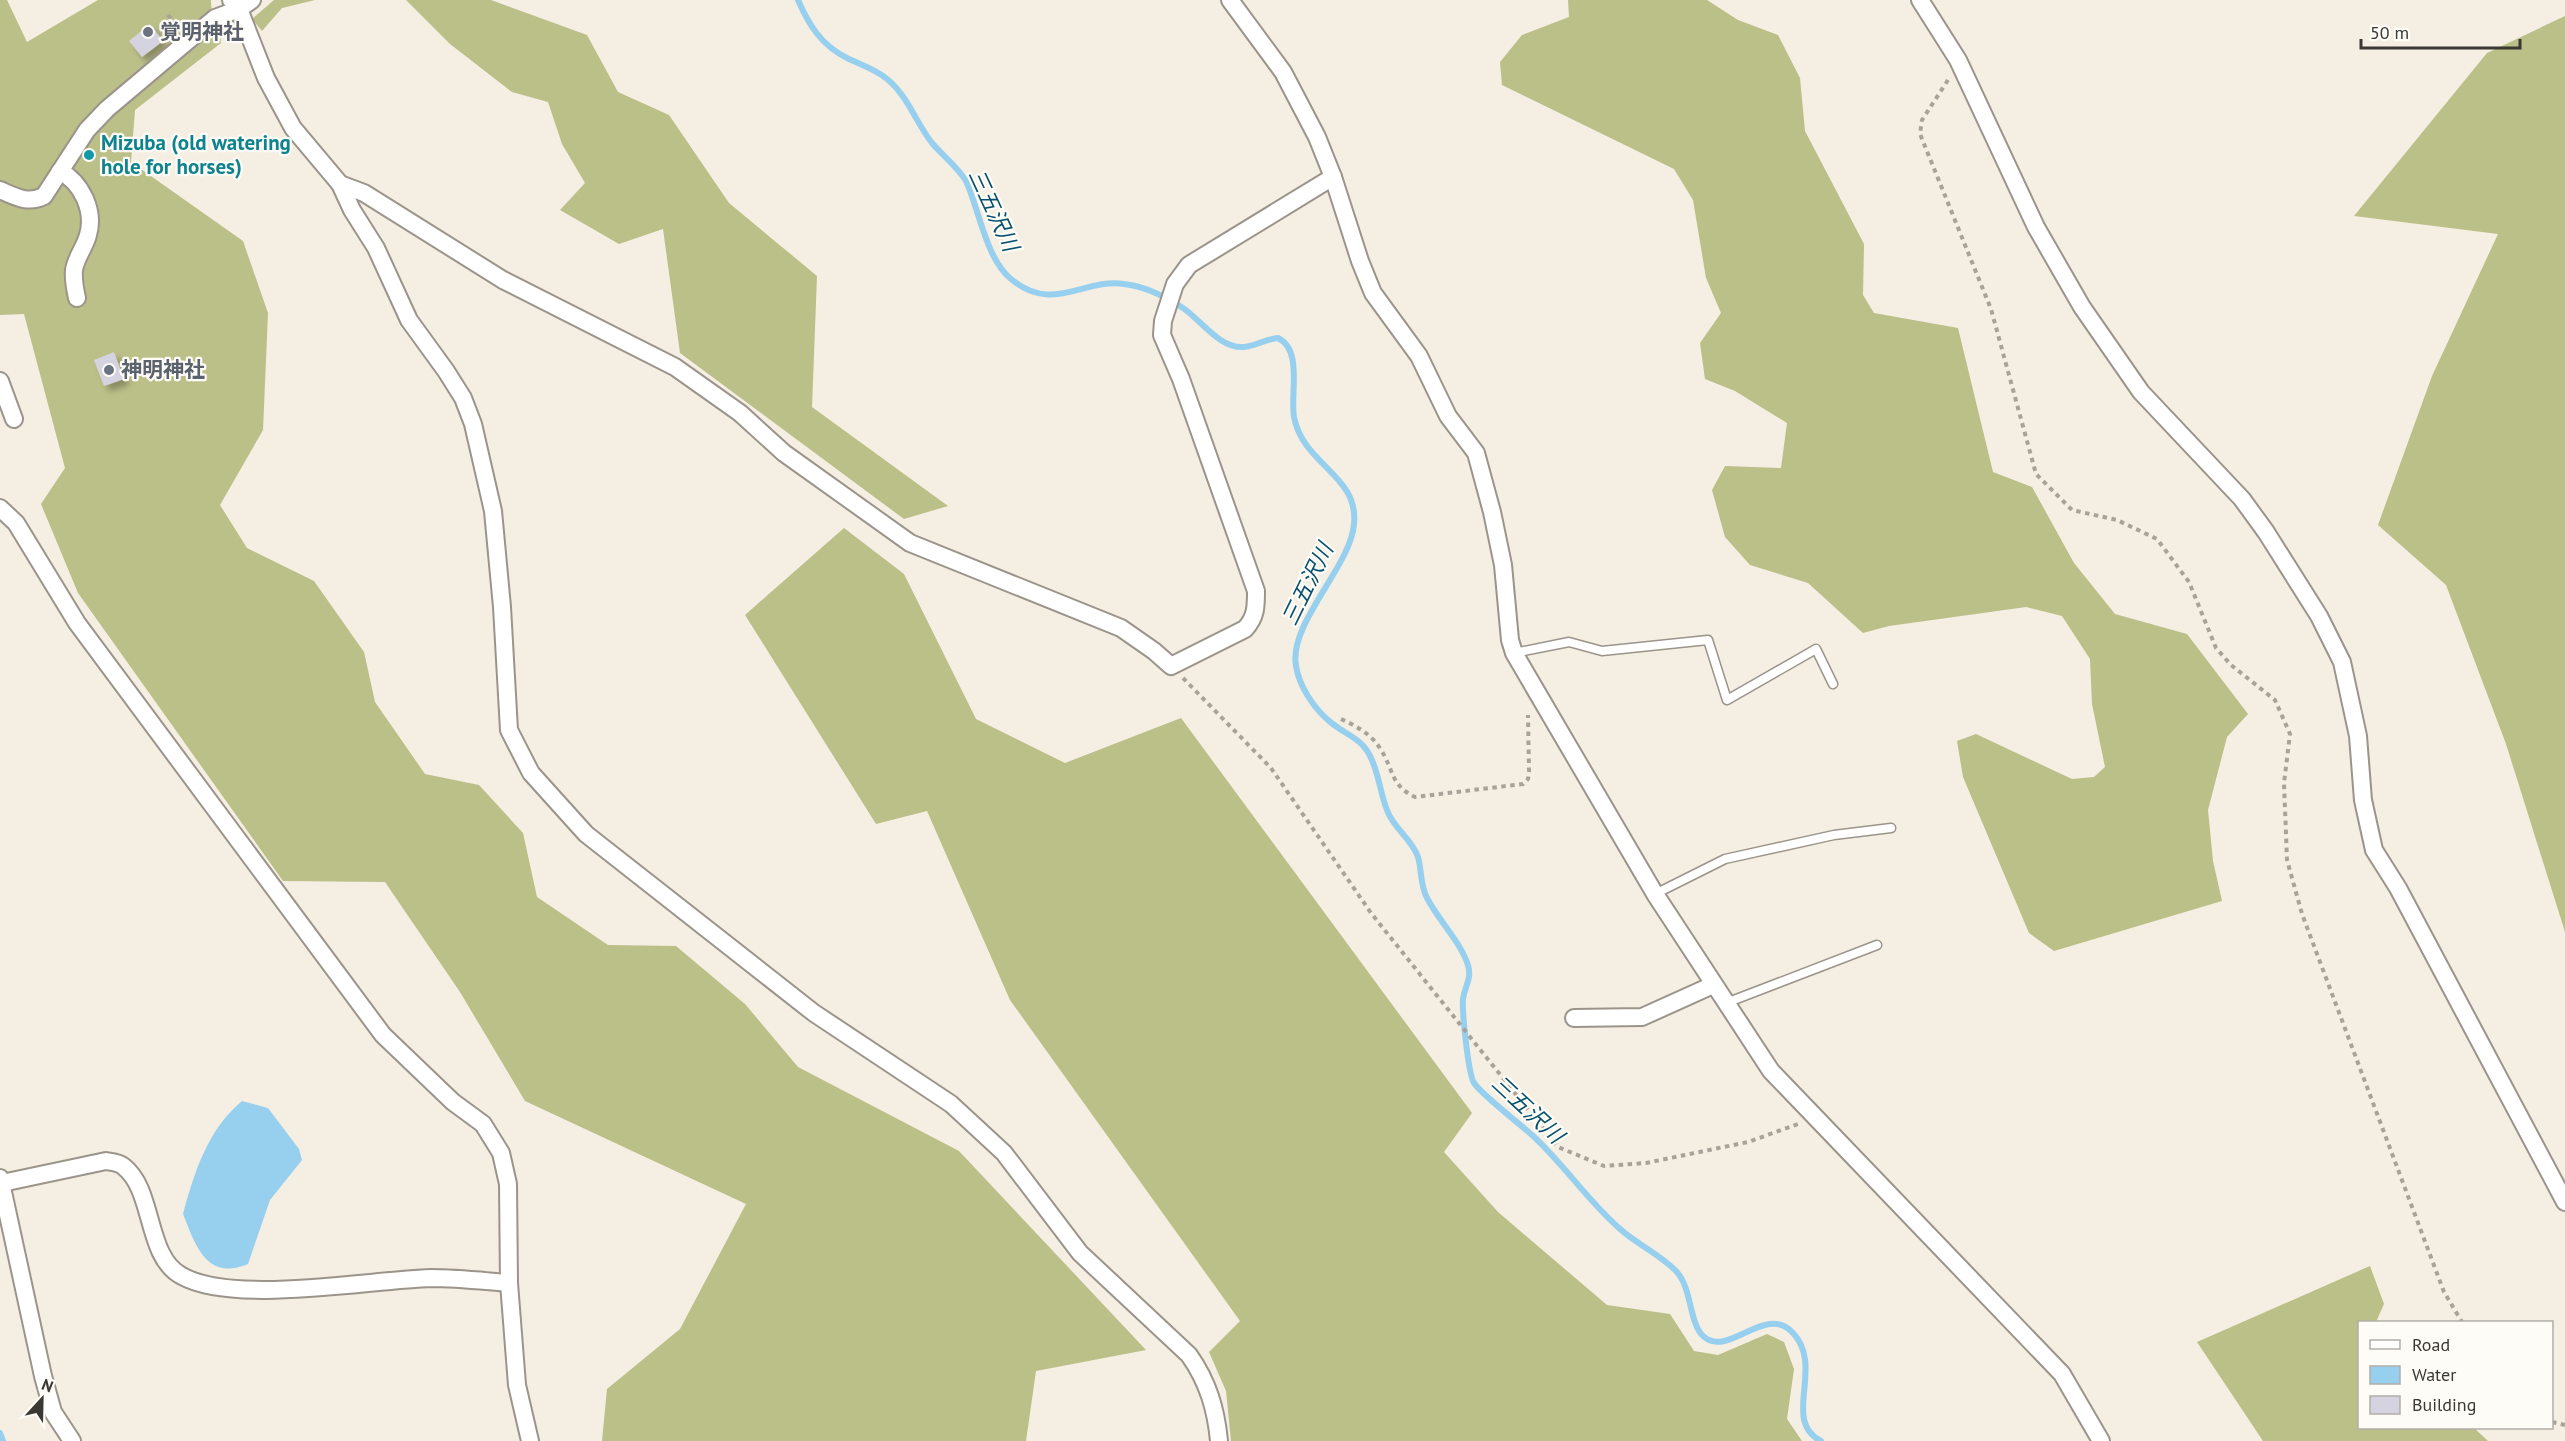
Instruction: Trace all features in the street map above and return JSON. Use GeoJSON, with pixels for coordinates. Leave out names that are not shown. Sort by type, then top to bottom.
{"type":"FeatureCollection","features":[{"type":"Feature","properties":{"kind":"street"},"geometry":{"type":"LineString","coordinates":[[1230,0],[1283,72],[1317,137],[1373,293],[1419,356],[1448,416],[1476,453],[1503,565],[1510,640],[1514,653],[1655,894],[1772,1071],[2062,1374],[2101,1441]]}},
{"type":"Feature","properties":{"kind":"street"},"geometry":{"type":"LineString","coordinates":[[1920,0],[1961,68],[2036,227],[2082,307],[2141,392],[2242,499],[2266,532],[2319,616],[2342,662],[2358,736],[2363,800],[2374,850],[2408,907],[2565,1202]]}},
{"type":"Feature","properties":{"kind":"street"},"geometry":{"type":"LineString","coordinates":[[0,190],[20,199],[33,201],[44,196],[51,189],[87,130],[128,89],[215,18],[241,3],[266,78],[293,128],[340,184],[352,210],[376,248],[409,320],[463,398],[473,424],[493,511],[502,607],[509,730],[531,773],[586,834],[814,1013],[951,1104],[1004,1154],[1080,1253],[1189,1355],[1198,1368],[1212,1398],[1217,1415],[1220,1441]]}},
{"type":"Feature","properties":{"kind":"street"},"geometry":{"type":"LineString","coordinates":[[60,171],[70,176],[82,190],[88,206],[90,221],[88,236],[74,272],[77,298]]}},
{"type":"Feature","properties":{"kind":"street"},"geometry":{"type":"LineString","coordinates":[[340,184],[363,193],[503,280],[675,366],[740,412],[784,453],[910,543],[1121,628],[1138,638],[1172,666],[1245,629],[1254,619],[1256,603],[1256,591],[1181,379],[1162,335],[1165,315],[1174,287],[1189,265],[1202,256],[1333,177]]}},
{"type":"Feature","properties":{"kind":"street"},"geometry":{"type":"LineString","coordinates":[[0,381],[14,419]]}},
{"type":"Feature","properties":{"kind":"street"},"geometry":{"type":"LineString","coordinates":[[0,508],[16,523],[77,623],[383,1035],[453,1102],[483,1124],[501,1153],[508,1184],[509,1283],[517,1385],[530,1441]]}},
{"type":"Feature","properties":{"kind":"street"},"geometry":{"type":"LineString","coordinates":[[1574,1018],[1642,1017],[1713,985]]}},
{"type":"Feature","properties":{"kind":"street"},"geometry":{"type":"LineString","coordinates":[[72,1441],[53,1412],[43,1376],[1,1181],[106,1161],[121,1164],[131,1174],[138,1188],[165,1262],[180,1276],[207,1286],[259,1290],[433,1278],[509,1283]]}},
{"type":"Feature","properties":{"kind":"lane"},"geometry":{"type":"LineString","coordinates":[[1514,653],[1569,642],[1602,651],[1708,640],[1727,700],[1816,649],[1833,684]]}},
{"type":"Feature","properties":{"kind":"lane"},"geometry":{"type":"LineString","coordinates":[[1655,894],[1725,859],[1834,835],[1891,828]]}},
{"type":"Feature","properties":{"kind":"lane"},"geometry":{"type":"LineString","coordinates":[[1726,1003],[1877,945]]}},
{"type":"Feature","properties":{"kind":"path"},"geometry":{"type":"LineString","coordinates":[[1961,68],[1952,74],[1922,120],[1920,134],[1990,309],[2036,474],[2072,510],[2117,520],[2157,539],[2189,582],[2216,648],[2231,665],[2275,700],[2290,735],[2284,783],[2287,860],[2302,914],[2444,1292],[2461,1321]]}},
{"type":"Feature","properties":{"kind":"path"},"geometry":{"type":"LineString","coordinates":[[1172,666],[1271,768],[1371,913],[1558,1147],[1604,1166],[1646,1163],[1748,1142],[1815,1117]]}},
{"type":"Feature","properties":{"kind":"path"},"geometry":{"type":"LineString","coordinates":[[1341,719],[1358,727],[1372,738],[1381,749],[1394,781],[1402,791],[1415,797],[1523,784],[1528,779],[1529,771],[1528,697],[1534,687]]}},
{"type":"Feature","properties":{"kind":"green space"},"geometry":{"type":"Polygon","coordinates":[[[0,0],[7,0],[27,42],[98,0],[211,0],[221,43],[135,110],[131,162],[243,241],[268,313],[263,430],[220,505],[247,548],[314,581],[364,652],[375,702],[425,774],[479,785],[523,833],[537,897],[608,945],[676,946],[745,1004],[798,1067],[959,1151],[1146,1350],[1036,1371],[1026,1441],[602,1441],[607,1389],[680,1329],[746,1204],[525,1101],[460,992],[385,882],[283,881],[78,593],[41,504],[65,468],[24,314],[0,315],[0,0]]]}},
{"type":"Feature","properties":{"kind":"green space"},"geometry":{"type":"Polygon","coordinates":[[[274,0],[315,0],[282,8],[262,31],[252,19],[274,0]]]}},
{"type":"Feature","properties":{"kind":"green space"},"geometry":{"type":"Polygon","coordinates":[[[406,0],[491,0],[587,35],[618,92],[669,115],[729,203],[817,276],[812,407],[948,506],[904,519],[680,353],[663,229],[619,244],[560,210],[585,183],[562,144],[548,102],[512,92],[450,44],[406,0]]]}},
{"type":"Feature","properties":{"kind":"green space"},"geometry":{"type":"Polygon","coordinates":[[[1568,0],[1707,0],[1738,20],[1778,35],[1800,78],[1805,131],[1864,244],[1863,295],[1874,313],[1958,328],[1993,472],[2032,487],[2074,563],[2115,614],[2187,634],[2248,714],[2227,737],[2208,810],[2213,861],[2222,901],[2054,951],[2029,933],[1963,777],[1957,741],[1976,734],[2072,779],[2094,777],[2105,767],[2092,704],[2090,659],[2062,616],[2026,607],[1889,626],[1863,633],[1808,583],[1750,565],[1725,537],[1712,490],[1725,466],[1781,468],[1787,423],[1735,391],[1705,379],[1700,343],[1721,313],[1706,278],[1693,200],[1674,169],[1502,85],[1500,62],[1522,35],[1569,17],[1568,0]]]}},
{"type":"Feature","properties":{"kind":"green space"},"geometry":{"type":"Polygon","coordinates":[[[2565,16],[2565,932],[2506,744],[2446,585],[2378,525],[2432,376],[2498,234],[2354,216],[2487,53],[2565,16]]]}},
{"type":"Feature","properties":{"kind":"green space"},"geometry":{"type":"Polygon","coordinates":[[[844,528],[904,574],[976,719],[1065,763],[1181,718],[1472,1113],[1444,1152],[1498,1212],[1607,1305],[1670,1314],[1694,1351],[1718,1355],[1767,1334],[1784,1342],[1794,1369],[1787,1419],[1802,1441],[1231,1441],[1226,1391],[1209,1352],[1240,1321],[1010,1000],[927,811],[876,824],[745,615],[844,528]]]}},
{"type":"Feature","properties":{"kind":"green space"},"geometry":{"type":"Polygon","coordinates":[[[2370,1266],[2384,1304],[2376,1321],[2358,1321],[2358,1429],[2475,1429],[2488,1441],[2263,1441],[2197,1342],[2370,1266]]]}},
{"type":"Feature","properties":{"kind":"water"},"geometry":{"type":"Polygon","coordinates":[[[242,1101],[268,1108],[299,1149],[302,1160],[270,1200],[248,1264],[234,1268],[222,1268],[205,1258],[198,1249],[183,1214],[192,1183],[211,1138],[230,1112],[242,1101]]]}},
{"type":"Feature","properties":{"kind":"building","name":"覚明神社"},"geometry":{"type":"Polygon","coordinates":[[[150,24],[163,41],[142,57],[129,41],[150,24]]]}},
{"type":"Feature","properties":{"kind":"building","name":"神明神社"},"geometry":{"type":"Polygon","coordinates":[[[114,352],[124,379],[104,386],[94,360],[114,352]]]}},
{"type":"Feature","properties":{"kind":"waterway","name":"三五沢川"},"geometry":{"type":"LineString","coordinates":[[798,0],[811,26],[823,41],[838,53],[873,70],[901,93],[926,135],[966,181],[989,247],[1002,270],[1011,279],[1026,289],[1041,294],[1068,292],[1109,283],[1132,285],[1176,304],[1226,343],[1247,347],[1278,338],[1286,344],[1293,362],[1293,407],[1299,433],[1308,447],[1340,481],[1348,493],[1353,507],[1354,524],[1343,558],[1301,632],[1296,650],[1298,674],[1308,696],[1323,715],[1362,744],[1370,756],[1390,816],[1418,857],[1427,898],[1455,939],[1468,965],[1469,978],[1463,999],[1463,1016],[1474,1083],[1543,1146],[1596,1206],[1619,1228],[1676,1271],[1685,1286],[1695,1321],[1702,1335],[1712,1341],[1723,1341],[1770,1324],[1782,1325],[1793,1333],[1802,1347],[1805,1361],[1804,1420],[1810,1432],[1821,1441]]}},
{"type":"Feature","properties":{"kind":"waterway"},"geometry":{"type":"LineString","coordinates":[[0,1433],[3,1441]]}},
{"type":"Feature","properties":{"kind":"place","name":"覚明神社"},"geometry":{"type":"Point","coordinates":[148,32]}},
{"type":"Feature","properties":{"kind":"place","name":"Mizuba (old watering hole for horses)"},"geometry":{"type":"Point","coordinates":[89,155]}},
{"type":"Feature","properties":{"kind":"place","name":"神明神社"},"geometry":{"type":"Point","coordinates":[109,370]}}]}
